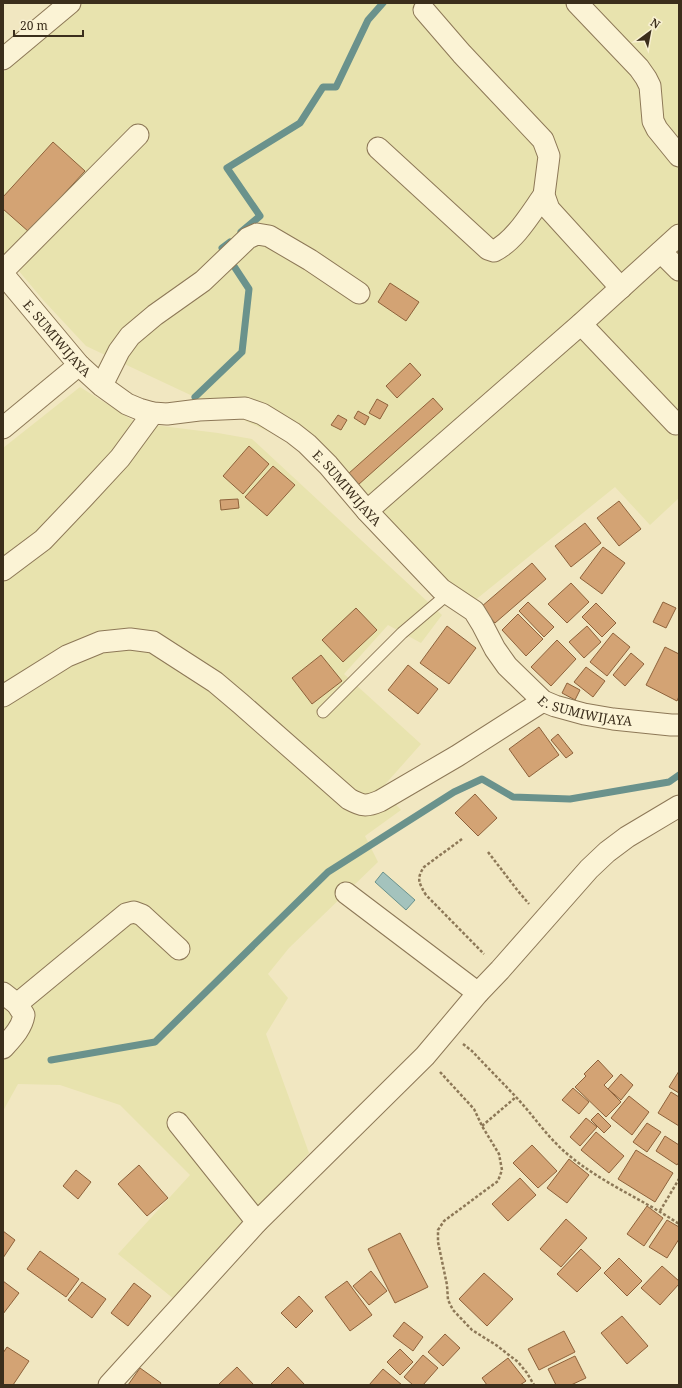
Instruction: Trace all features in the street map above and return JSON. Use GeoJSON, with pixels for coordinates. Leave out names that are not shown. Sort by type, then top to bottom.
{"type":"FeatureCollection","features":[{"type":"Feature","properties":{"kind":"street"},"geometry":{"type":"LineString","coordinates":[[3,59],[70,3]]}},
{"type":"Feature","properties":{"kind":"street"},"geometry":{"type":"LineString","coordinates":[[577,3],[639,68],[646,78],[650,86],[653,121],[657,129],[679,156]]}},
{"type":"Feature","properties":{"kind":"street"},"geometry":{"type":"LineString","coordinates":[[424,10],[462,54],[543,140],[549,156],[544,195],[549,209],[622,288]]}},
{"type":"Feature","properties":{"kind":"street"},"geometry":{"type":"LineString","coordinates":[[3,273],[138,135]]}},
{"type":"Feature","properties":{"kind":"street"},"geometry":{"type":"LineString","coordinates":[[378,148],[488,249],[494,251],[503,247],[512,238],[544,195]]}},
{"type":"Feature","properties":{"kind":"street"},"geometry":{"type":"LineString","coordinates":[[102,385],[119,351],[130,336],[155,315],[203,281],[234,250],[248,238],[257,234],[269,236],[310,260],[359,293]]}},
{"type":"Feature","properties":{"kind":"street"},"geometry":{"type":"LineString","coordinates":[[367,511],[622,288],[679,235]]}},
{"type":"Feature","properties":{"kind":"street"},"geometry":{"type":"LineString","coordinates":[[661,252],[679,270]]}},
{"type":"Feature","properties":{"kind":"street","name":"E. SUMIWIJAYA"},"geometry":{"type":"LineString","coordinates":[[3,273],[79,365],[127,404],[153,413],[167,414],[199,410],[244,408],[262,414],[293,433],[307,444],[328,465],[367,511],[441,588],[474,611],[494,649],[507,666],[543,701],[567,710],[613,719],[679,725]]}},
{"type":"Feature","properties":{"kind":"street"},"geometry":{"type":"LineString","coordinates":[[581,324],[676,424]]}},
{"type":"Feature","properties":{"kind":"street"},"geometry":{"type":"LineString","coordinates":[[3,428],[79,365]]}},
{"type":"Feature","properties":{"kind":"street"},"geometry":{"type":"LineString","coordinates":[[3,570],[42,540],[82,499],[120,458],[153,413]]}},
{"type":"Feature","properties":{"kind":"street"},"geometry":{"type":"LineString","coordinates":[[3,696],[66,656],[101,642],[130,639],[153,642],[214,682],[242,704],[349,799],[361,805],[370,805],[380,801],[457,756],[543,701]]}},
{"type":"Feature","properties":{"kind":"street"},"geometry":{"type":"LineString","coordinates":[[109,1385],[257,1222],[425,1056],[478,993],[589,869],[607,852],[627,837],[679,806]]}},
{"type":"Feature","properties":{"kind":"street"},"geometry":{"type":"LineString","coordinates":[[346,893],[478,993]]}},
{"type":"Feature","properties":{"kind":"street"},"geometry":{"type":"LineString","coordinates":[[3,1048],[18,1030],[23,1022],[24,1015],[10,998],[126,914],[134,912],[142,915],[180,949]]}},
{"type":"Feature","properties":{"kind":"street"},"geometry":{"type":"LineString","coordinates":[[178,1123],[257,1222]]}},
{"type":"Feature","properties":{"kind":"lane"},"geometry":{"type":"LineString","coordinates":[[323,712],[402,633],[449,593]]}},
{"type":"Feature","properties":{"kind":"path"},"geometry":{"type":"LineString","coordinates":[[462,839],[424,867],[420,873],[419,883],[426,895],[500,970]]}},
{"type":"Feature","properties":{"kind":"path"},"geometry":{"type":"LineString","coordinates":[[488,852],[518,891],[544,921]]}},
{"type":"Feature","properties":{"kind":"path"},"geometry":{"type":"LineString","coordinates":[[446,1030],[472,1051],[516,1097],[542,1129],[569,1156],[588,1170],[660,1211],[679,1224]]}},
{"type":"Feature","properties":{"kind":"path"},"geometry":{"type":"LineString","coordinates":[[425,1056],[474,1109],[482,1126],[499,1154],[502,1170],[498,1181],[444,1221],[438,1230],[438,1242],[447,1285],[448,1300],[453,1310],[472,1330],[496,1344],[518,1362],[528,1373],[534,1385]]}},
{"type":"Feature","properties":{"kind":"path"},"geometry":{"type":"LineString","coordinates":[[482,1126],[516,1097]]}},
{"type":"Feature","properties":{"kind":"path"},"geometry":{"type":"LineString","coordinates":[[660,1211],[679,1179]]}},
{"type":"Feature","properties":{"kind":"shaded area"},"geometry":{"type":"Polygon","coordinates":[[[76,3],[679,3],[679,498],[650,525],[615,487],[474,601],[392,535],[329,460],[86,346],[44,301],[3,252],[3,73],[76,3]]]}},
{"type":"Feature","properties":{"kind":"shaded area"},"geometry":{"type":"Polygon","coordinates":[[[80,387],[137,423],[218,433],[252,439],[442,615],[421,643],[388,625],[344,674],[421,744],[381,789],[401,810],[365,836],[378,862],[289,948],[268,974],[288,998],[266,1034],[309,1153],[174,1299],[118,1254],[190,1175],[120,1105],[60,1085],[18,1084],[3,1111],[3,448],[80,387]]]}},
{"type":"Feature","properties":{"kind":"water"},"geometry":{"type":"Polygon","coordinates":[[[383,872],[415,900],[406,910],[375,882],[383,872]]]}},
{"type":"Feature","properties":{"kind":"building"},"geometry":{"type":"Polygon","coordinates":[[[53,142],[85,171],[29,232],[3,209],[3,197],[53,142]]]}},
{"type":"Feature","properties":{"kind":"building"},"geometry":{"type":"Polygon","coordinates":[[[390,283],[419,302],[406,321],[378,302],[390,283]]]}},
{"type":"Feature","properties":{"kind":"building"},"geometry":{"type":"Polygon","coordinates":[[[410,363],[421,375],[397,398],[386,386],[410,363]]]}},
{"type":"Feature","properties":{"kind":"building"},"geometry":{"type":"Polygon","coordinates":[[[433,398],[443,409],[358,485],[348,474],[433,398]]]}},
{"type":"Feature","properties":{"kind":"building"},"geometry":{"type":"Polygon","coordinates":[[[377,399],[388,405],[380,419],[369,413],[377,399]]]}},
{"type":"Feature","properties":{"kind":"building"},"geometry":{"type":"Polygon","coordinates":[[[358,411],[369,417],[365,425],[354,418],[358,411]]]}},
{"type":"Feature","properties":{"kind":"building"},"geometry":{"type":"Polygon","coordinates":[[[338,415],[347,420],[341,430],[331,425],[338,415]]]}},
{"type":"Feature","properties":{"kind":"building"},"geometry":{"type":"Polygon","coordinates":[[[249,446],[269,464],[243,494],[223,476],[249,446]]]}},
{"type":"Feature","properties":{"kind":"building"},"geometry":{"type":"Polygon","coordinates":[[[273,466],[295,485],[267,516],[245,497],[273,466]]]}},
{"type":"Feature","properties":{"kind":"building"},"geometry":{"type":"Polygon","coordinates":[[[238,499],[239,508],[221,510],[220,500],[238,499]]]}},
{"type":"Feature","properties":{"kind":"building"},"geometry":{"type":"Polygon","coordinates":[[[619,501],[641,529],[619,546],[597,518],[619,501]]]}},
{"type":"Feature","properties":{"kind":"building"},"geometry":{"type":"Polygon","coordinates":[[[585,523],[601,543],[571,567],[555,546],[585,523]]]}},
{"type":"Feature","properties":{"kind":"building"},"geometry":{"type":"Polygon","coordinates":[[[603,547],[625,563],[602,594],[580,578],[603,547]]]}},
{"type":"Feature","properties":{"kind":"building"},"geometry":{"type":"Polygon","coordinates":[[[532,563],[546,579],[495,623],[481,607],[532,563]]]}},
{"type":"Feature","properties":{"kind":"building"},"geometry":{"type":"Polygon","coordinates":[[[571,583],[589,602],[567,623],[548,604],[571,583]]]}},
{"type":"Feature","properties":{"kind":"building"},"geometry":{"type":"Polygon","coordinates":[[[528,602],[554,627],[544,637],[519,611],[528,602]]]}},
{"type":"Feature","properties":{"kind":"building"},"geometry":{"type":"Polygon","coordinates":[[[663,602],[676,608],[666,628],[653,622],[663,602]]]}},
{"type":"Feature","properties":{"kind":"building"},"geometry":{"type":"Polygon","coordinates":[[[596,603],[616,623],[602,637],[582,617],[596,603]]]}},
{"type":"Feature","properties":{"kind":"building"},"geometry":{"type":"Polygon","coordinates":[[[356,608],[377,630],[343,662],[322,640],[356,608]]]}},
{"type":"Feature","properties":{"kind":"building"},"geometry":{"type":"Polygon","coordinates":[[[518,614],[543,639],[526,656],[502,630],[518,614]]]}},
{"type":"Feature","properties":{"kind":"building"},"geometry":{"type":"Polygon","coordinates":[[[447,626],[476,648],[449,684],[420,663],[447,626]]]}},
{"type":"Feature","properties":{"kind":"building"},"geometry":{"type":"Polygon","coordinates":[[[587,626],[601,642],[584,658],[569,642],[587,626]]]}},
{"type":"Feature","properties":{"kind":"building"},"geometry":{"type":"Polygon","coordinates":[[[613,633],[630,647],[607,676],[590,662],[613,633]]]}},
{"type":"Feature","properties":{"kind":"building"},"geometry":{"type":"Polygon","coordinates":[[[557,640],[576,659],[551,686],[531,667],[557,640]]]}},
{"type":"Feature","properties":{"kind":"building"},"geometry":{"type":"Polygon","coordinates":[[[665,647],[679,654],[679,696],[677,701],[646,685],[665,647]]]}},
{"type":"Feature","properties":{"kind":"building"},"geometry":{"type":"Polygon","coordinates":[[[631,653],[644,664],[625,686],[613,675],[631,653]]]}},
{"type":"Feature","properties":{"kind":"building"},"geometry":{"type":"Polygon","coordinates":[[[321,655],[342,681],[312,704],[292,678],[321,655]]]}},
{"type":"Feature","properties":{"kind":"building"},"geometry":{"type":"Polygon","coordinates":[[[408,665],[438,689],[418,714],[388,690],[408,665]]]}},
{"type":"Feature","properties":{"kind":"building"},"geometry":{"type":"Polygon","coordinates":[[[586,667],[605,681],[593,697],[574,682],[586,667]]]}},
{"type":"Feature","properties":{"kind":"building"},"geometry":{"type":"Polygon","coordinates":[[[567,683],[580,690],[575,700],[562,693],[567,683]]]}},
{"type":"Feature","properties":{"kind":"building"},"geometry":{"type":"Polygon","coordinates":[[[539,727],[559,755],[529,777],[509,749],[539,727]]]}},
{"type":"Feature","properties":{"kind":"building"},"geometry":{"type":"Polygon","coordinates":[[[558,734],[573,753],[566,758],[551,740],[558,734]]]}},
{"type":"Feature","properties":{"kind":"building"},"geometry":{"type":"Polygon","coordinates":[[[475,794],[497,818],[478,836],[455,813],[475,794]]]}},
{"type":"Feature","properties":{"kind":"building"},"geometry":{"type":"Polygon","coordinates":[[[598,1060],[613,1076],[604,1085],[621,1102],[606,1117],[575,1087],[586,1076],[584,1074],[598,1060]]]}},
{"type":"Feature","properties":{"kind":"building"},"geometry":{"type":"Polygon","coordinates":[[[679,1071],[679,1093],[669,1087],[679,1071]]]}},
{"type":"Feature","properties":{"kind":"building"},"geometry":{"type":"Polygon","coordinates":[[[621,1074],[633,1085],[621,1100],[608,1089],[621,1074]]]}},
{"type":"Feature","properties":{"kind":"building"},"geometry":{"type":"Polygon","coordinates":[[[573,1088],[589,1102],[579,1114],[562,1100],[573,1088]]]}},
{"type":"Feature","properties":{"kind":"building"},"geometry":{"type":"Polygon","coordinates":[[[671,1092],[679,1097],[679,1126],[658,1113],[671,1092]]]}},
{"type":"Feature","properties":{"kind":"building"},"geometry":{"type":"Polygon","coordinates":[[[629,1096],[649,1112],[632,1135],[611,1118],[629,1096]]]}},
{"type":"Feature","properties":{"kind":"building"},"geometry":{"type":"Polygon","coordinates":[[[598,1113],[611,1126],[604,1133],[591,1120],[598,1113]]]}},
{"type":"Feature","properties":{"kind":"building"},"geometry":{"type":"Polygon","coordinates":[[[586,1118],[597,1127],[580,1146],[570,1137],[586,1118]]]}},
{"type":"Feature","properties":{"kind":"building"},"geometry":{"type":"Polygon","coordinates":[[[647,1123],[661,1132],[647,1152],[633,1142],[647,1123]]]}},
{"type":"Feature","properties":{"kind":"building"},"geometry":{"type":"Polygon","coordinates":[[[596,1132],[624,1156],[609,1173],[581,1150],[596,1132]]]}},
{"type":"Feature","properties":{"kind":"building"},"geometry":{"type":"Polygon","coordinates":[[[665,1136],[679,1145],[679,1162],[677,1165],[656,1151],[665,1136]]]}},
{"type":"Feature","properties":{"kind":"building"},"geometry":{"type":"Polygon","coordinates":[[[532,1145],[557,1171],[538,1188],[513,1163],[532,1145]]]}},
{"type":"Feature","properties":{"kind":"building"},"geometry":{"type":"Polygon","coordinates":[[[636,1150],[673,1173],[655,1202],[618,1179],[636,1150]]]}},
{"type":"Feature","properties":{"kind":"building"},"geometry":{"type":"Polygon","coordinates":[[[569,1159],[589,1175],[567,1203],[547,1188],[569,1159]]]}},
{"type":"Feature","properties":{"kind":"building"},"geometry":{"type":"Polygon","coordinates":[[[139,1165],[168,1198],[147,1216],[118,1184],[139,1165]]]}},
{"type":"Feature","properties":{"kind":"building"},"geometry":{"type":"Polygon","coordinates":[[[76,1170],[91,1182],[78,1199],[63,1186],[76,1170]]]}},
{"type":"Feature","properties":{"kind":"building"},"geometry":{"type":"Polygon","coordinates":[[[520,1178],[536,1195],[508,1221],[492,1204],[520,1178]]]}},
{"type":"Feature","properties":{"kind":"building"},"geometry":{"type":"Polygon","coordinates":[[[647,1206],[663,1218],[644,1246],[627,1234],[647,1206]]]}},
{"type":"Feature","properties":{"kind":"building"},"geometry":{"type":"Polygon","coordinates":[[[566,1219],[587,1238],[561,1267],[540,1249],[566,1219]]]}},
{"type":"Feature","properties":{"kind":"building"},"geometry":{"type":"Polygon","coordinates":[[[667,1220],[679,1227],[679,1239],[667,1258],[649,1247],[667,1220]]]}},
{"type":"Feature","properties":{"kind":"building"},"geometry":{"type":"Polygon","coordinates":[[[3,1231],[15,1240],[3,1258],[3,1231]]]}},
{"type":"Feature","properties":{"kind":"building"},"geometry":{"type":"Polygon","coordinates":[[[400,1233],[428,1287],[395,1303],[368,1249],[400,1233]]]}},
{"type":"Feature","properties":{"kind":"building"},"geometry":{"type":"Polygon","coordinates":[[[581,1249],[601,1268],[577,1292],[557,1274],[581,1249]]]}},
{"type":"Feature","properties":{"kind":"building"},"geometry":{"type":"Polygon","coordinates":[[[40,1251],[79,1279],[66,1297],[27,1269],[40,1251]]]}},
{"type":"Feature","properties":{"kind":"building"},"geometry":{"type":"Polygon","coordinates":[[[619,1258],[642,1281],[627,1296],[604,1273],[619,1258]]]}},
{"type":"Feature","properties":{"kind":"building"},"geometry":{"type":"Polygon","coordinates":[[[662,1266],[679,1281],[679,1284],[660,1305],[641,1288],[662,1266]]]}},
{"type":"Feature","properties":{"kind":"building"},"geometry":{"type":"Polygon","coordinates":[[[371,1271],[387,1291],[369,1305],[353,1286],[371,1271]]]}},
{"type":"Feature","properties":{"kind":"building"},"geometry":{"type":"Polygon","coordinates":[[[484,1273],[513,1299],[487,1326],[459,1299],[484,1273]]]}},
{"type":"Feature","properties":{"kind":"building"},"geometry":{"type":"Polygon","coordinates":[[[3,1281],[19,1293],[3,1314],[3,1281]]]}},
{"type":"Feature","properties":{"kind":"building"},"geometry":{"type":"Polygon","coordinates":[[[347,1281],[372,1315],[350,1331],[325,1297],[347,1281]]]}},
{"type":"Feature","properties":{"kind":"building"},"geometry":{"type":"Polygon","coordinates":[[[82,1282],[106,1299],[92,1318],[68,1300],[82,1282]]]}},
{"type":"Feature","properties":{"kind":"building"},"geometry":{"type":"Polygon","coordinates":[[[134,1283],[151,1296],[128,1326],[111,1313],[134,1283]]]}},
{"type":"Feature","properties":{"kind":"building"},"geometry":{"type":"Polygon","coordinates":[[[299,1296],[313,1311],[296,1328],[281,1313],[299,1296]]]}},
{"type":"Feature","properties":{"kind":"building"},"geometry":{"type":"Polygon","coordinates":[[[622,1316],[648,1346],[627,1364],[601,1333],[622,1316]]]}},
{"type":"Feature","properties":{"kind":"building"},"geometry":{"type":"Polygon","coordinates":[[[404,1322],[423,1337],[413,1351],[393,1336],[404,1322]]]}},
{"type":"Feature","properties":{"kind":"building"},"geometry":{"type":"Polygon","coordinates":[[[564,1331],[575,1352],[539,1370],[528,1349],[564,1331]]]}},
{"type":"Feature","properties":{"kind":"building"},"geometry":{"type":"Polygon","coordinates":[[[445,1334],[460,1348],[443,1366],[428,1352],[445,1334]]]}},
{"type":"Feature","properties":{"kind":"building"},"geometry":{"type":"Polygon","coordinates":[[[7,1347],[29,1361],[13,1385],[3,1385],[3,1353],[7,1347]]]}},
{"type":"Feature","properties":{"kind":"building"},"geometry":{"type":"Polygon","coordinates":[[[400,1349],[413,1362],[400,1375],[387,1362],[400,1349]]]}},
{"type":"Feature","properties":{"kind":"building"},"geometry":{"type":"Polygon","coordinates":[[[423,1355],[438,1368],[423,1385],[413,1385],[404,1377],[423,1355]]]}},
{"type":"Feature","properties":{"kind":"building"},"geometry":{"type":"Polygon","coordinates":[[[575,1356],[586,1378],[571,1385],[556,1385],[548,1369],[575,1356]]]}},
{"type":"Feature","properties":{"kind":"building"},"geometry":{"type":"Polygon","coordinates":[[[508,1358],[526,1381],[520,1385],[487,1385],[482,1378],[508,1358]]]}},
{"type":"Feature","properties":{"kind":"building"},"geometry":{"type":"Polygon","coordinates":[[[237,1367],[254,1385],[218,1385],[237,1367]]]}},
{"type":"Feature","properties":{"kind":"building"},"geometry":{"type":"Polygon","coordinates":[[[288,1367],[305,1385],[270,1385],[288,1367]]]}},
{"type":"Feature","properties":{"kind":"building"},"geometry":{"type":"Polygon","coordinates":[[[140,1368],[161,1383],[160,1385],[128,1385],[140,1368]]]}},
{"type":"Feature","properties":{"kind":"building"},"geometry":{"type":"Polygon","coordinates":[[[383,1369],[402,1385],[369,1385],[383,1369]]]}},
{"type":"Feature","properties":{"kind":"waterway"},"geometry":{"type":"LineString","coordinates":[[241,232],[260,216],[227,168],[300,123],[323,87],[336,87],[368,20],[383,3]]}},
{"type":"Feature","properties":{"kind":"waterway"},"geometry":{"type":"LineString","coordinates":[[195,397],[242,352],[249,289],[222,248],[230,242]]}},
{"type":"Feature","properties":{"kind":"waterway"},"geometry":{"type":"LineString","coordinates":[[51,1060],[155,1042],[328,872],[454,792],[482,779],[513,797],[570,799],[669,782],[679,775]]}}]}
